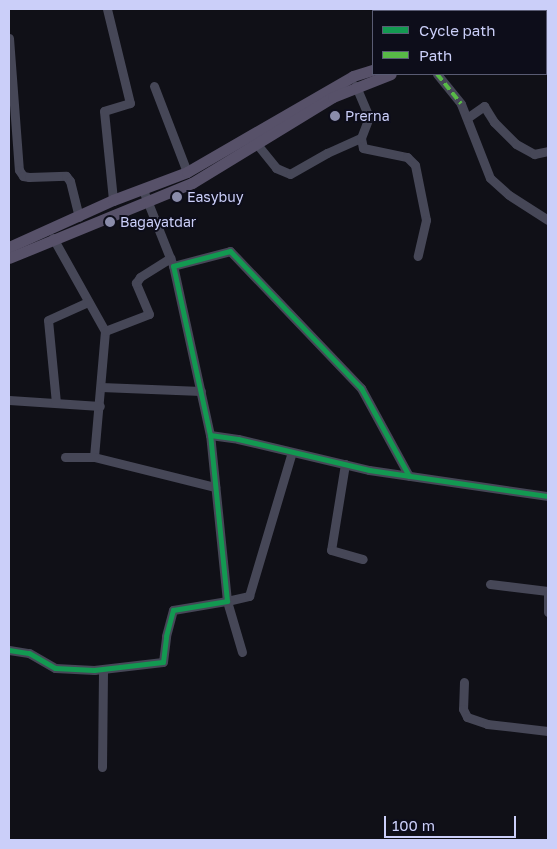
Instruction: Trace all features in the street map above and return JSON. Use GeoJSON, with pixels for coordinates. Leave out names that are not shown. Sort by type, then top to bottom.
{"type":"FeatureCollection","features":[{"type":"Feature","properties":{"kind":"main road"},"geometry":{"type":"LineString","coordinates":[[9,247],[113,200],[187,172],[353,76],[372,70]]}},
{"type":"Feature","properties":{"kind":"main road"},"geometry":{"type":"LineString","coordinates":[[9,258],[53,238],[192,183],[333,96],[387,75]]}},
{"type":"Feature","properties":{"kind":"street"},"geometry":{"type":"LineString","coordinates":[[107,9],[130,103],[104,111],[113,200]]}},
{"type":"Feature","properties":{"kind":"street"},"geometry":{"type":"LineString","coordinates":[[9,38],[19,170],[23,176],[29,177],[66,176],[70,181],[79,217]]}},
{"type":"Feature","properties":{"kind":"street"},"geometry":{"type":"LineString","coordinates":[[439,75],[451,88],[467,118],[490,178],[508,195],[548,220]]}},
{"type":"Feature","properties":{"kind":"street"},"geometry":{"type":"LineString","coordinates":[[154,86],[187,172]]}},
{"type":"Feature","properties":{"kind":"street"},"geometry":{"type":"LineString","coordinates":[[356,86],[369,117],[361,138],[363,148],[407,157],[415,165],[426,220],[418,256]]}},
{"type":"Feature","properties":{"kind":"street"},"geometry":{"type":"LineString","coordinates":[[467,118],[484,106],[494,122],[516,144],[534,154],[548,151]]}},
{"type":"Feature","properties":{"kind":"street"},"geometry":{"type":"LineString","coordinates":[[256,143],[276,168],[290,174],[327,153],[361,138]]}},
{"type":"Feature","properties":{"kind":"street"},"geometry":{"type":"LineString","coordinates":[[143,190],[172,262],[201,391],[210,435],[228,601],[242,652]]}},
{"type":"Feature","properties":{"kind":"street"},"geometry":{"type":"LineString","coordinates":[[53,238],[105,331],[100,406],[94,457]]}},
{"type":"Feature","properties":{"kind":"street"},"geometry":{"type":"LineString","coordinates":[[105,331],[149,314],[136,283],[140,277],[172,262],[230,251],[361,388],[409,476]]}},
{"type":"Feature","properties":{"kind":"street"},"geometry":{"type":"LineString","coordinates":[[56,403],[48,320],[88,302]]}},
{"type":"Feature","properties":{"kind":"street"},"geometry":{"type":"LineString","coordinates":[[101,387],[201,391]]}},
{"type":"Feature","properties":{"kind":"street"},"geometry":{"type":"LineString","coordinates":[[9,400],[100,406]]}},
{"type":"Feature","properties":{"kind":"street"},"geometry":{"type":"LineString","coordinates":[[210,435],[409,476],[548,496]]}},
{"type":"Feature","properties":{"kind":"street"},"geometry":{"type":"LineString","coordinates":[[9,650],[30,654],[55,668],[103,670],[163,662],[166,636],[174,610],[250,596],[292,452]]}},
{"type":"Feature","properties":{"kind":"street"},"geometry":{"type":"LineString","coordinates":[[65,456],[94,457],[215,487]]}},
{"type":"Feature","properties":{"kind":"street"},"geometry":{"type":"LineString","coordinates":[[345,464],[331,550],[363,559]]}},
{"type":"Feature","properties":{"kind":"street"},"geometry":{"type":"LineString","coordinates":[[490,584],[548,591]]}},
{"type":"Feature","properties":{"kind":"street"},"geometry":{"type":"LineString","coordinates":[[548,595],[548,612]]}},
{"type":"Feature","properties":{"kind":"street"},"geometry":{"type":"LineString","coordinates":[[102,767],[103,670]]}},
{"type":"Feature","properties":{"kind":"street"},"geometry":{"type":"LineString","coordinates":[[464,682],[463,709],[467,717],[487,724],[548,731]]}},
{"type":"Feature","properties":{"kind":"marked path"},"geometry":{"type":"LineString","coordinates":[[438,75],[461,104]]}},
{"type":"Feature","properties":{"kind":"cycle path"},"geometry":{"type":"LineString","coordinates":[[210,435],[173,266],[230,251],[361,388],[409,476]]}},
{"type":"Feature","properties":{"kind":"cycle path"},"geometry":{"type":"LineString","coordinates":[[9,650],[29,653],[55,668],[94,670],[163,662],[166,636],[173,610],[227,601],[210,435],[238,439],[369,470],[548,496]]}},
{"type":"Feature","properties":{"kind":"place","name":"Prerna"},"geometry":{"type":"Point","coordinates":[335,116]}},
{"type":"Feature","properties":{"kind":"place","name":"Easybuy"},"geometry":{"type":"Point","coordinates":[177,197]}},
{"type":"Feature","properties":{"kind":"place","name":"Bagayatdar"},"geometry":{"type":"Point","coordinates":[110,222]}}]}
